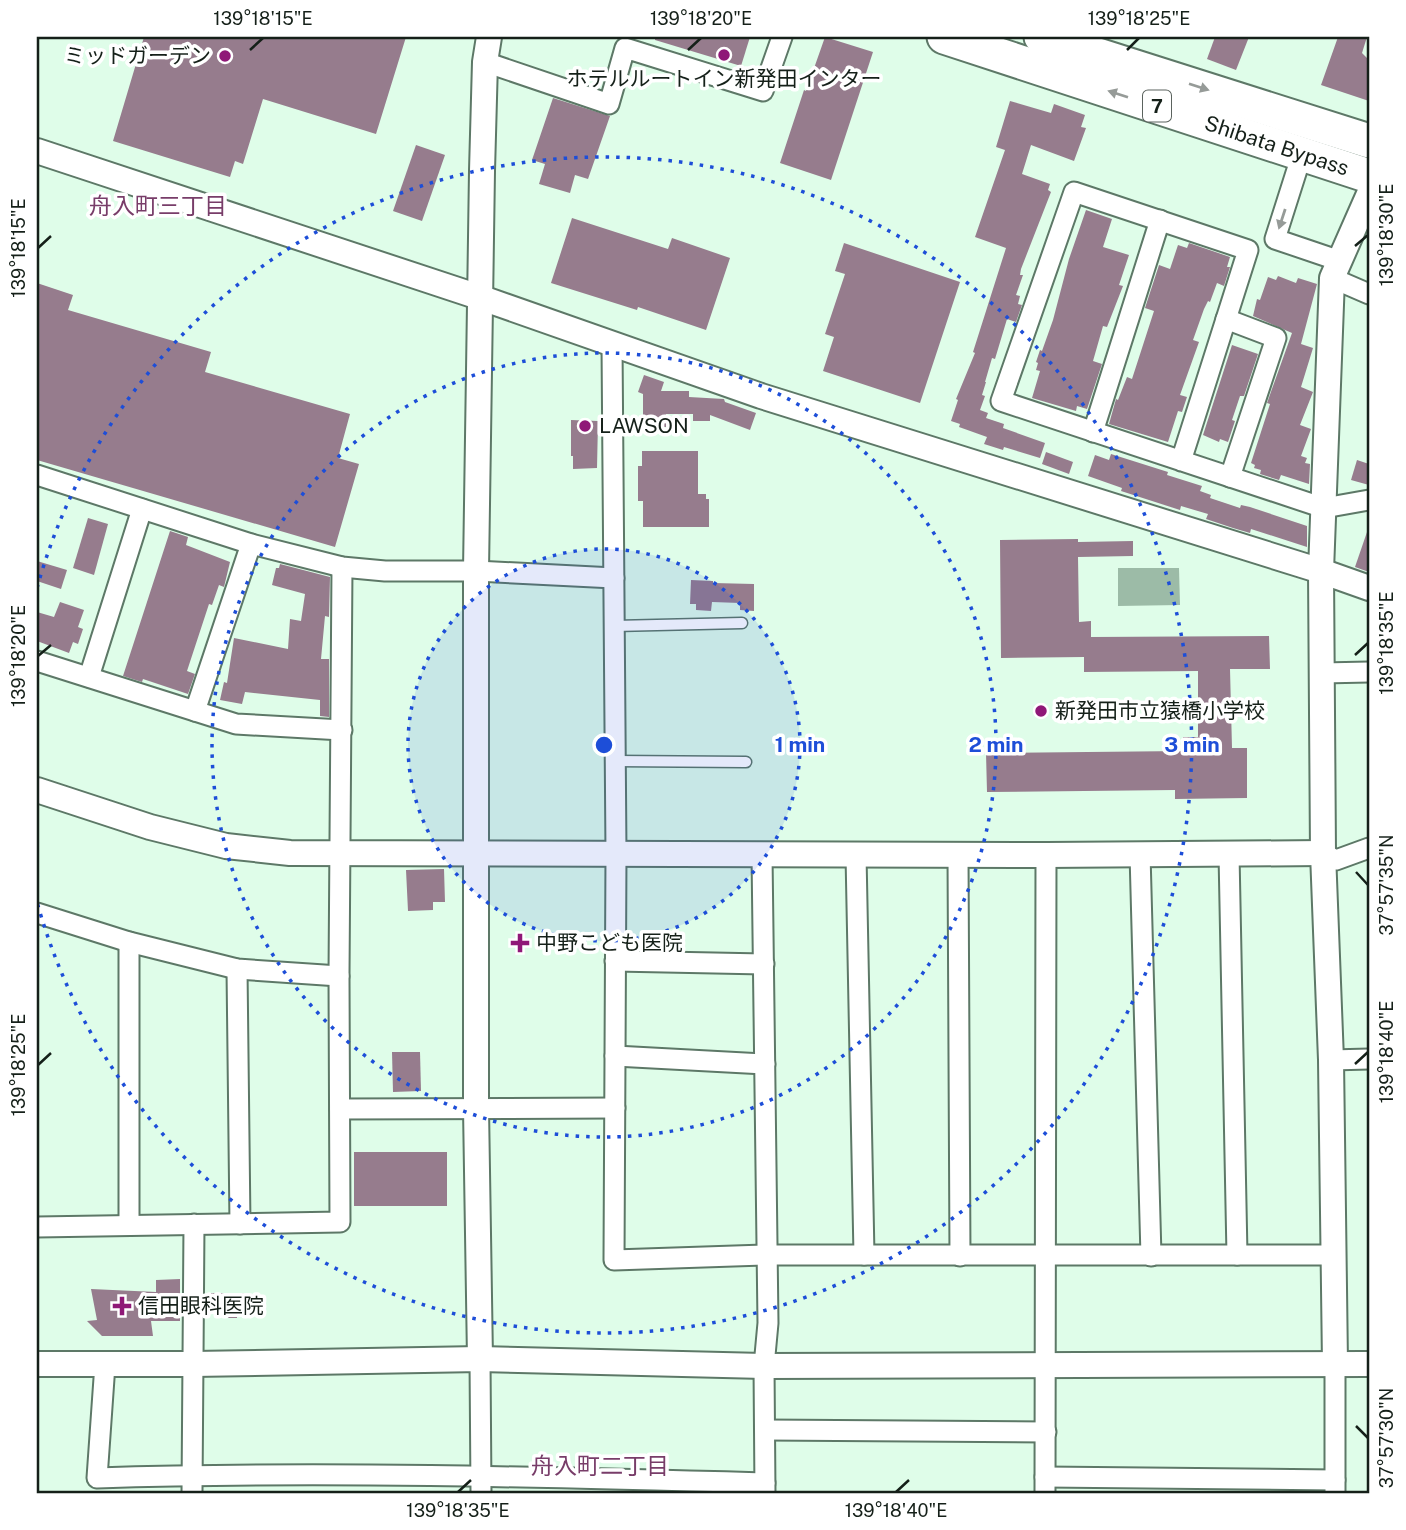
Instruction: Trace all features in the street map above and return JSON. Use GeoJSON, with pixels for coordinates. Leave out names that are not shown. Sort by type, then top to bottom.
{"type":"FeatureCollection","features":[{"type":"Feature","properties":{"kind":"highway","name":"Shibata Bypass"},"geometry":{"type":"LineString","coordinates":[[944,37],[1369,176]]}},
{"type":"Feature","properties":{"kind":"highway","name":"Shibata Bypass"},"geometry":{"type":"LineString","coordinates":[[1041,37],[1369,141]]}},
{"type":"Feature","properties":{"kind":"street"},"geometry":{"type":"LineString","coordinates":[[481,1484],[476,1108],[476,570],[479,297],[485,62],[489,37]]}},
{"type":"Feature","properties":{"kind":"street"},"geometry":{"type":"LineString","coordinates":[[485,62],[609,104],[625,48],[763,92],[782,37]]}},
{"type":"Feature","properties":{"kind":"street"},"geometry":{"type":"LineString","coordinates":[[37,151],[479,297],[761,396],[1321,570],[1369,588]]}},
{"type":"Feature","properties":{"kind":"street"},"geometry":{"type":"LineString","coordinates":[[1302,154],[1275,239],[1336,269],[1369,294]]}},
{"type":"Feature","properties":{"kind":"street"},"geometry":{"type":"LineString","coordinates":[[1181,461],[1248,250],[1074,192],[1001,401],[1093,432],[1181,461],[1230,477],[1324,508],[1369,500]]}},
{"type":"Feature","properties":{"kind":"street"},"geometry":{"type":"LineString","coordinates":[[1046,855],[1045,1485],[1335,1487],[1331,1060],[1323,853],[1321,570],[1336,269],[1369,194]]}},
{"type":"Feature","properties":{"kind":"street"},"geometry":{"type":"LineString","coordinates":[[1093,432],[1160,220]]}},
{"type":"Feature","properties":{"kind":"street"},"geometry":{"type":"LineString","coordinates":[[1226,319],[1276,338],[1230,477]]}},
{"type":"Feature","properties":{"kind":"street"},"geometry":{"type":"LineString","coordinates":[[612,344],[616,854],[614,1260],[767,1255],[1333,1255]]}},
{"type":"Feature","properties":{"kind":"street"},"geometry":{"type":"LineString","coordinates":[[37,475],[251,544],[342,567],[385,571],[476,570],[614,578]]}},
{"type":"Feature","properties":{"kind":"street"},"geometry":{"type":"LineString","coordinates":[[89,677],[142,509]]}},
{"type":"Feature","properties":{"kind":"street"},"geometry":{"type":"LineString","coordinates":[[195,711],[251,544]]}},
{"type":"Feature","properties":{"kind":"street"},"geometry":{"type":"LineString","coordinates":[[37,1227],[341,1222],[339,976],[342,854],[342,567]]}},
{"type":"Feature","properties":{"kind":"street"},"geometry":{"type":"LineString","coordinates":[[37,661],[236,724],[342,730]]}},
{"type":"Feature","properties":{"kind":"street"},"geometry":{"type":"LineString","coordinates":[[1322,673],[1369,672]]}},
{"type":"Feature","properties":{"kind":"street"},"geometry":{"type":"LineString","coordinates":[[37,790],[150,827],[226,846],[290,853],[1323,853],[1336,860],[1369,848]]}},
{"type":"Feature","properties":{"kind":"street"},"geometry":{"type":"LineString","coordinates":[[1140,854],[1151,1256]]}},
{"type":"Feature","properties":{"kind":"street"},"geometry":{"type":"LineString","coordinates":[[1229,854],[1237,1255]]}},
{"type":"Feature","properties":{"kind":"street"},"geometry":{"type":"LineString","coordinates":[[105,1364],[97,1478],[192,1484],[765,1488],[764,1366],[768,1323],[762,855]]}},
{"type":"Feature","properties":{"kind":"street"},"geometry":{"type":"LineString","coordinates":[[856,855],[864,1255]]}},
{"type":"Feature","properties":{"kind":"street"},"geometry":{"type":"LineString","coordinates":[[958,855],[960,1256]]}},
{"type":"Feature","properties":{"kind":"street"},"geometry":{"type":"LineString","coordinates":[[37,914],[129,942],[237,969],[339,976]]}},
{"type":"Feature","properties":{"kind":"street"},"geometry":{"type":"LineString","coordinates":[[129,942],[129,1225]]}},
{"type":"Feature","properties":{"kind":"street"},"geometry":{"type":"LineString","coordinates":[[615,961],[764,964]]}},
{"type":"Feature","properties":{"kind":"street"},"geometry":{"type":"LineString","coordinates":[[237,969],[240,1224]]}},
{"type":"Feature","properties":{"kind":"street"},"geometry":{"type":"LineString","coordinates":[[615,1056],[765,1064]]}},
{"type":"Feature","properties":{"kind":"street"},"geometry":{"type":"LineString","coordinates":[[1331,1060],[1369,1059]]}},
{"type":"Feature","properties":{"kind":"street"},"geometry":{"type":"LineString","coordinates":[[340,1109],[615,1108]]}},
{"type":"Feature","properties":{"kind":"street"},"geometry":{"type":"LineString","coordinates":[[192,1484],[194,1224]]}},
{"type":"Feature","properties":{"kind":"street"},"geometry":{"type":"LineString","coordinates":[[37,1364],[480,1359],[764,1366],[1369,1364]]}},
{"type":"Feature","properties":{"kind":"street"},"geometry":{"type":"LineString","coordinates":[[765,1430],[1045,1432]]}},
{"type":"Feature","properties":{"kind":"lane"},"geometry":{"type":"LineString","coordinates":[[614,626],[742,623]]}},
{"type":"Feature","properties":{"kind":"lane"},"geometry":{"type":"LineString","coordinates":[[615,761],[746,762]]}},
{"type":"Feature","properties":{"kind":"shaded area"},"geometry":{"type":"Polygon","coordinates":[[[1118,568],[1179,568],[1180,605],[1118,606],[1118,568]]]}},
{"type":"Feature","properties":{"kind":"building"},"geometry":{"type":"Polygon","coordinates":[[[144,37],[406,37],[376,134],[263,99],[243,164],[235,161],[230,177],[113,141],[144,37]]]}},
{"type":"Feature","properties":{"kind":"building","name":"ホテルルートイン新発田インター"},"geometry":{"type":"Polygon","coordinates":[[[655,37],[750,37],[741,66],[655,40],[655,37]]]}},
{"type":"Feature","properties":{"kind":"building"},"geometry":{"type":"Polygon","coordinates":[[[825,37],[873,52],[831,180],[780,163],[825,37]]]}},
{"type":"Feature","properties":{"kind":"building"},"geometry":{"type":"Polygon","coordinates":[[[1215,37],[1249,37],[1236,70],[1207,59],[1215,37]]]}},
{"type":"Feature","properties":{"kind":"building"},"geometry":{"type":"Polygon","coordinates":[[[1338,37],[1367,37],[1362,53],[1369,60],[1369,101],[1321,85],[1338,37]]]}},
{"type":"Feature","properties":{"kind":"building"},"geometry":{"type":"Polygon","coordinates":[[[553,98],[610,116],[588,179],[575,175],[570,193],[539,184],[545,164],[532,160],[553,98]]]}},
{"type":"Feature","properties":{"kind":"building"},"geometry":{"type":"Polygon","coordinates":[[[1010,101],[1051,113],[1054,104],[1085,115],[1081,127],[1086,128],[1074,161],[1031,145],[1022,174],[1050,184],[1048,190],[1051,192],[1021,269],[1020,275],[1023,275],[1016,295],[1020,296],[1018,304],[1022,305],[1016,322],[1007,319],[995,359],[992,358],[980,410],[988,413],[986,418],[1004,424],[1003,428],[1045,443],[1040,458],[984,444],[987,437],[959,427],[960,424],[951,421],[958,400],[956,399],[975,353],[973,352],[1006,248],[975,237],[1005,150],[996,147],[1010,101]]]}},
{"type":"Feature","properties":{"kind":"building"},"geometry":{"type":"Polygon","coordinates":[[[416,145],[445,155],[422,221],[393,211],[416,145]]]}},
{"type":"Feature","properties":{"kind":"building"},"geometry":{"type":"Polygon","coordinates":[[[1086,210],[1112,219],[1103,247],[1129,255],[1119,285],[1123,286],[1107,327],[1103,326],[1093,361],[1102,364],[1087,409],[1077,406],[1076,411],[1032,398],[1040,371],[1036,370],[1036,362],[1053,320],[1069,259],[1086,210]]]}},
{"type":"Feature","properties":{"kind":"building"},"geometry":{"type":"Polygon","coordinates":[[[572,218],[668,249],[672,238],[730,258],[706,330],[638,307],[637,310],[551,283],[572,218]]]}},
{"type":"Feature","properties":{"kind":"building"},"geometry":{"type":"Polygon","coordinates":[[[844,243],[960,282],[920,403],[823,371],[834,337],[825,334],[845,274],[835,271],[844,243]]]}},
{"type":"Feature","properties":{"kind":"building"},"geometry":{"type":"Polygon","coordinates":[[[1189,243],[1230,257],[1227,267],[1230,267],[1224,286],[1217,283],[1193,340],[1199,342],[1180,395],[1187,397],[1182,412],[1178,411],[1168,442],[1109,424],[1116,399],[1118,400],[1127,377],[1132,379],[1154,311],[1145,308],[1159,265],[1170,269],[1178,245],[1187,248],[1189,243]]]}},
{"type":"Feature","properties":{"kind":"building"},"geometry":{"type":"Polygon","coordinates":[[[1278,276],[1296,283],[1298,278],[1317,284],[1301,344],[1313,348],[1301,387],[1313,392],[1300,425],[1311,429],[1301,456],[1307,458],[1305,463],[1310,464],[1309,484],[1281,475],[1279,480],[1260,474],[1261,470],[1254,468],[1255,465],[1251,463],[1270,404],[1267,403],[1292,333],[1253,316],[1257,299],[1260,300],[1268,277],[1276,280],[1278,276]]]}},
{"type":"Feature","properties":{"kind":"building"},"geometry":{"type":"Polygon","coordinates":[[[37,283],[73,295],[68,310],[211,352],[205,372],[350,414],[338,458],[359,464],[335,547],[37,460],[37,283]]]}},
{"type":"Feature","properties":{"kind":"building"},"geometry":{"type":"Polygon","coordinates":[[[1232,345],[1258,354],[1244,396],[1240,396],[1228,442],[1220,439],[1219,442],[1203,435],[1232,345]]]}},
{"type":"Feature","properties":{"kind":"building"},"geometry":{"type":"Polygon","coordinates":[[[644,375],[664,382],[661,391],[689,391],[689,397],[724,399],[725,402],[756,413],[750,430],[710,415],[710,421],[693,421],[693,414],[666,414],[666,427],[643,427],[643,394],[638,392],[644,375]]]}},
{"type":"Feature","properties":{"kind":"building"},"geometry":{"type":"Polygon","coordinates":[[[571,420],[598,421],[597,468],[573,469],[571,420]]]}},
{"type":"Feature","properties":{"kind":"building"},"geometry":{"type":"Polygon","coordinates":[[[642,451],[698,451],[698,494],[706,494],[706,499],[709,499],[709,527],[643,527],[643,501],[638,501],[638,466],[642,466],[642,451]]]}},
{"type":"Feature","properties":{"kind":"building"},"geometry":{"type":"Polygon","coordinates":[[[1046,452],[1073,462],[1069,474],[1042,464],[1046,452]]]}},
{"type":"Feature","properties":{"kind":"building"},"geometry":{"type":"Polygon","coordinates":[[[1111,454],[1202,486],[1200,491],[1211,495],[1210,498],[1240,508],[1241,505],[1250,507],[1307,526],[1307,547],[1251,529],[1250,533],[1233,528],[1206,519],[1208,514],[1181,506],[1180,510],[1121,491],[1122,488],[1088,476],[1095,455],[1109,460],[1111,454]]]}},
{"type":"Feature","properties":{"kind":"building"},"geometry":{"type":"Polygon","coordinates":[[[1357,460],[1369,464],[1369,485],[1351,480],[1357,460]]]}},
{"type":"Feature","properties":{"kind":"building"},"geometry":{"type":"Polygon","coordinates":[[[88,518],[108,524],[94,575],[73,568],[88,518]]]}},
{"type":"Feature","properties":{"kind":"building"},"geometry":{"type":"Polygon","coordinates":[[[170,531],[188,537],[186,545],[230,562],[224,587],[219,585],[212,605],[209,604],[187,671],[195,674],[188,694],[143,679],[142,682],[123,676],[170,531]]]}},
{"type":"Feature","properties":{"kind":"building"},"geometry":{"type":"Polygon","coordinates":[[[1369,532],[1369,572],[1355,567],[1369,532]]]}},
{"type":"Feature","properties":{"kind":"building"},"geometry":{"type":"Polygon","coordinates":[[[1078,539],[1078,542],[1133,541],[1133,556],[1078,557],[1079,622],[1091,621],[1091,637],[1269,636],[1270,669],[1230,669],[1232,748],[1247,748],[1247,798],[1175,799],[1175,790],[987,792],[986,753],[1184,751],[1183,737],[1198,737],[1198,671],[1084,672],[1084,657],[1001,658],[1000,540],[1078,539]]]}},
{"type":"Feature","properties":{"kind":"building"},"geometry":{"type":"Polygon","coordinates":[[[37,561],[67,570],[61,589],[37,581],[37,561]]]}},
{"type":"Feature","properties":{"kind":"building"},"geometry":{"type":"Polygon","coordinates":[[[280,564],[330,577],[329,617],[325,616],[321,659],[329,659],[329,717],[320,716],[320,700],[245,692],[242,704],[220,700],[224,682],[227,683],[234,638],[288,649],[290,619],[301,621],[305,594],[272,585],[276,568],[279,568],[280,564]]]}},
{"type":"Feature","properties":{"kind":"building"},"geometry":{"type":"Polygon","coordinates":[[[691,580],[754,584],[754,611],[740,610],[740,603],[712,602],[711,611],[696,610],[696,604],[690,604],[691,580]]]}},
{"type":"Feature","properties":{"kind":"building"},"geometry":{"type":"Polygon","coordinates":[[[60,602],[84,610],[78,627],[83,629],[78,644],[73,642],[69,653],[37,641],[37,612],[54,617],[60,602]]]}},
{"type":"Feature","properties":{"kind":"building"},"geometry":{"type":"Polygon","coordinates":[[[444,869],[445,902],[433,902],[433,910],[408,911],[406,870],[444,869]]]}},
{"type":"Feature","properties":{"kind":"building"},"geometry":{"type":"Polygon","coordinates":[[[392,1052],[420,1052],[421,1091],[393,1092],[392,1052]]]}},
{"type":"Feature","properties":{"kind":"building"},"geometry":{"type":"Polygon","coordinates":[[[354,1152],[447,1152],[447,1206],[354,1206],[354,1152]]]}},
{"type":"Feature","properties":{"kind":"building","name":"信田眼科医院"},"geometry":{"type":"Polygon","coordinates":[[[180,1279],[180,1321],[151,1321],[153,1336],[102,1336],[87,1321],[97,1320],[91,1289],[156,1292],[156,1280],[180,1279]]]}},
{"type":"Feature","properties":{"kind":"building"},"geometry":{"type":"Polygon","coordinates":[[[208,1293],[245,1293],[245,1311],[237,1311],[237,1318],[223,1318],[223,1310],[208,1310],[208,1293]]]}},
{"type":"Feature","properties":{"kind":"place","name":"ホテルルートイン新発田インター"},"geometry":{"type":"Point","coordinates":[724,55]}},
{"type":"Feature","properties":{"kind":"place","name":"ミッドガーデン"},"geometry":{"type":"Point","coordinates":[225,56]}},
{"type":"Feature","properties":{"kind":"place","name":"LAWSON"},"geometry":{"type":"Point","coordinates":[585,426]}},
{"type":"Feature","properties":{"kind":"place","name":"新発田市立猿橋小学校"},"geometry":{"type":"Point","coordinates":[1041,711]}},
{"type":"Feature","properties":{"kind":"place","name":"中野こども医院"},"geometry":{"type":"Point","coordinates":[520,943]}},
{"type":"Feature","properties":{"kind":"place","name":"信田眼科医院"},"geometry":{"type":"Point","coordinates":[122,1306]}},
{"type":"Feature","properties":{"kind":"district","name":"舟入町三丁目"},"geometry":{"type":"Point","coordinates":[158,206]}},
{"type":"Feature","properties":{"kind":"district","name":"舟入町二丁目"},"geometry":{"type":"Point","coordinates":[600,1466]}}]}
